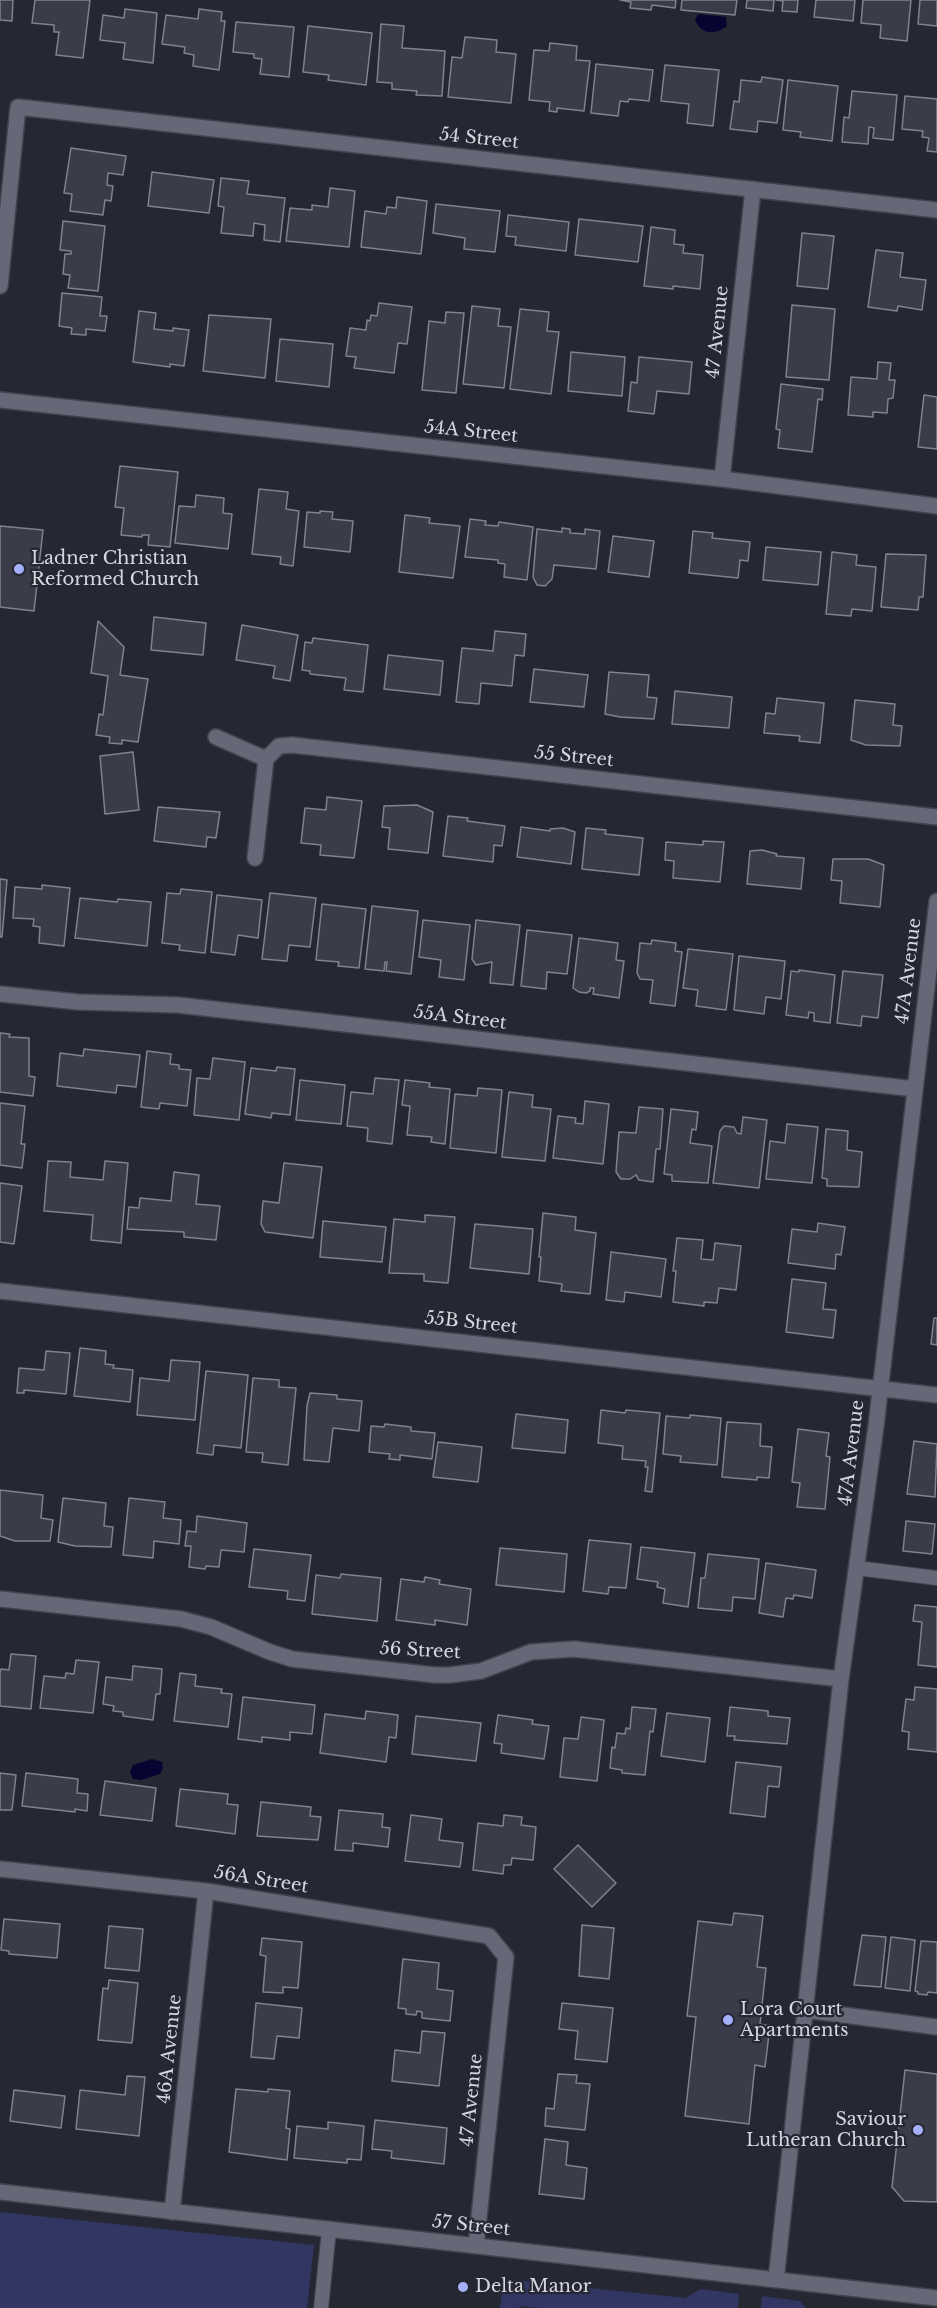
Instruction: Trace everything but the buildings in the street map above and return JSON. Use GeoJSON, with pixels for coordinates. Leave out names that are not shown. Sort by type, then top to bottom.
{"type":"FeatureCollection","features":[{"type":"Feature","properties":{"kind":"street","name":"54 Street"},"geometry":{"type":"LineString","coordinates":[[0,286],[18,107],[937,210]]}},
{"type":"Feature","properties":{"kind":"street","name":"47 Avenue"},"geometry":{"type":"LineString","coordinates":[[722,479],[753,189]]}},
{"type":"Feature","properties":{"kind":"street","name":"54A Street"},"geometry":{"type":"LineString","coordinates":[[0,400],[722,479],[937,506]]}},
{"type":"Feature","properties":{"kind":"street"},"geometry":{"type":"LineString","coordinates":[[216,737],[266,759],[255,858]]}},
{"type":"Feature","properties":{"kind":"street","name":"55 Street"},"geometry":{"type":"LineString","coordinates":[[266,759],[279,746],[292,745],[937,817]]}},
{"type":"Feature","properties":{"kind":"street","name":"47A Avenue"},"geometry":{"type":"LineString","coordinates":[[776,2280],[842,1679],[880,1388],[937,900]]}},
{"type":"Feature","properties":{"kind":"street","name":"55A Street"},"geometry":{"type":"LineString","coordinates":[[0,994],[85,1003],[178,1005],[915,1089]]}},
{"type":"Feature","properties":{"kind":"street","name":"55B Street"},"geometry":{"type":"LineString","coordinates":[[0,1291],[937,1395]]}},
{"type":"Feature","properties":{"kind":"street","name":"56 Street"},"geometry":{"type":"LineString","coordinates":[[0,1599],[181,1619],[211,1627],[292,1659],[435,1675],[469,1674],[531,1652],[574,1649],[842,1679]]}},
{"type":"Feature","properties":{"kind":"street","name":"56A Street"},"geometry":{"type":"LineString","coordinates":[[0,1869],[206,1891],[489,1936],[506,1957]]}},
{"type":"Feature","properties":{"kind":"street","name":"46A Avenue"},"geometry":{"type":"LineString","coordinates":[[172,2212],[206,1891]]}},
{"type":"Feature","properties":{"kind":"street","name":"47 Avenue"},"geometry":{"type":"LineString","coordinates":[[476,2246],[506,1957]]}},
{"type":"Feature","properties":{"kind":"street"},"geometry":{"type":"LineString","coordinates":[[805,2010],[937,2027]]}},
{"type":"Feature","properties":{"kind":"street","name":"57 Street"},"geometry":{"type":"LineString","coordinates":[[0,2192],[937,2298]]}},
{"type":"Feature","properties":{"kind":"lane"},"geometry":{"type":"LineString","coordinates":[[857,1568],[937,1578]]}},
{"type":"Feature","properties":{"kind":"lane"},"geometry":{"type":"LineString","coordinates":[[321,2308],[329,2230]]}},
{"type":"Feature","properties":{"kind":"shaded area"},"geometry":{"type":"Polygon","coordinates":[[[698,14],[726,17],[727,26],[714,32],[705,31],[695,20],[698,14]]]}},
{"type":"Feature","properties":{"kind":"shaded area"},"geometry":{"type":"Polygon","coordinates":[[[152,1759],[162,1762],[163,1768],[160,1774],[141,1780],[133,1779],[130,1772],[133,1765],[152,1759]]]}},
{"type":"Feature","properties":{"kind":"shaded area"},"geometry":{"type":"Polygon","coordinates":[[[0,2212],[314,2245],[307,2308],[0,2308],[0,2212]]]}},
{"type":"Feature","properties":{"kind":"shaded area"},"geometry":{"type":"Polygon","coordinates":[[[504,2279],[685,2298],[701,2289],[739,2294],[738,2308],[538,2308],[520,2306],[519,2308],[500,2308],[504,2279]]]}},
{"type":"Feature","properties":{"kind":"shaded area"},"geometry":{"type":"Polygon","coordinates":[[[762,2296],[800,2301],[806,2308],[761,2308],[762,2296]]]}},
{"type":"Feature","properties":{"kind":"place","name":"Ladner Christian Reformed Church"},"geometry":{"type":"Point","coordinates":[19,569]}},
{"type":"Feature","properties":{"kind":"place","name":"Lora Court Apartments"},"geometry":{"type":"Point","coordinates":[728,2020]}},
{"type":"Feature","properties":{"kind":"place","name":"Saviour Lutheran Church"},"geometry":{"type":"Point","coordinates":[918,2130]}},
{"type":"Feature","properties":{"kind":"place","name":"Delta Manor"},"geometry":{"type":"Point","coordinates":[463,2287]}}]}
